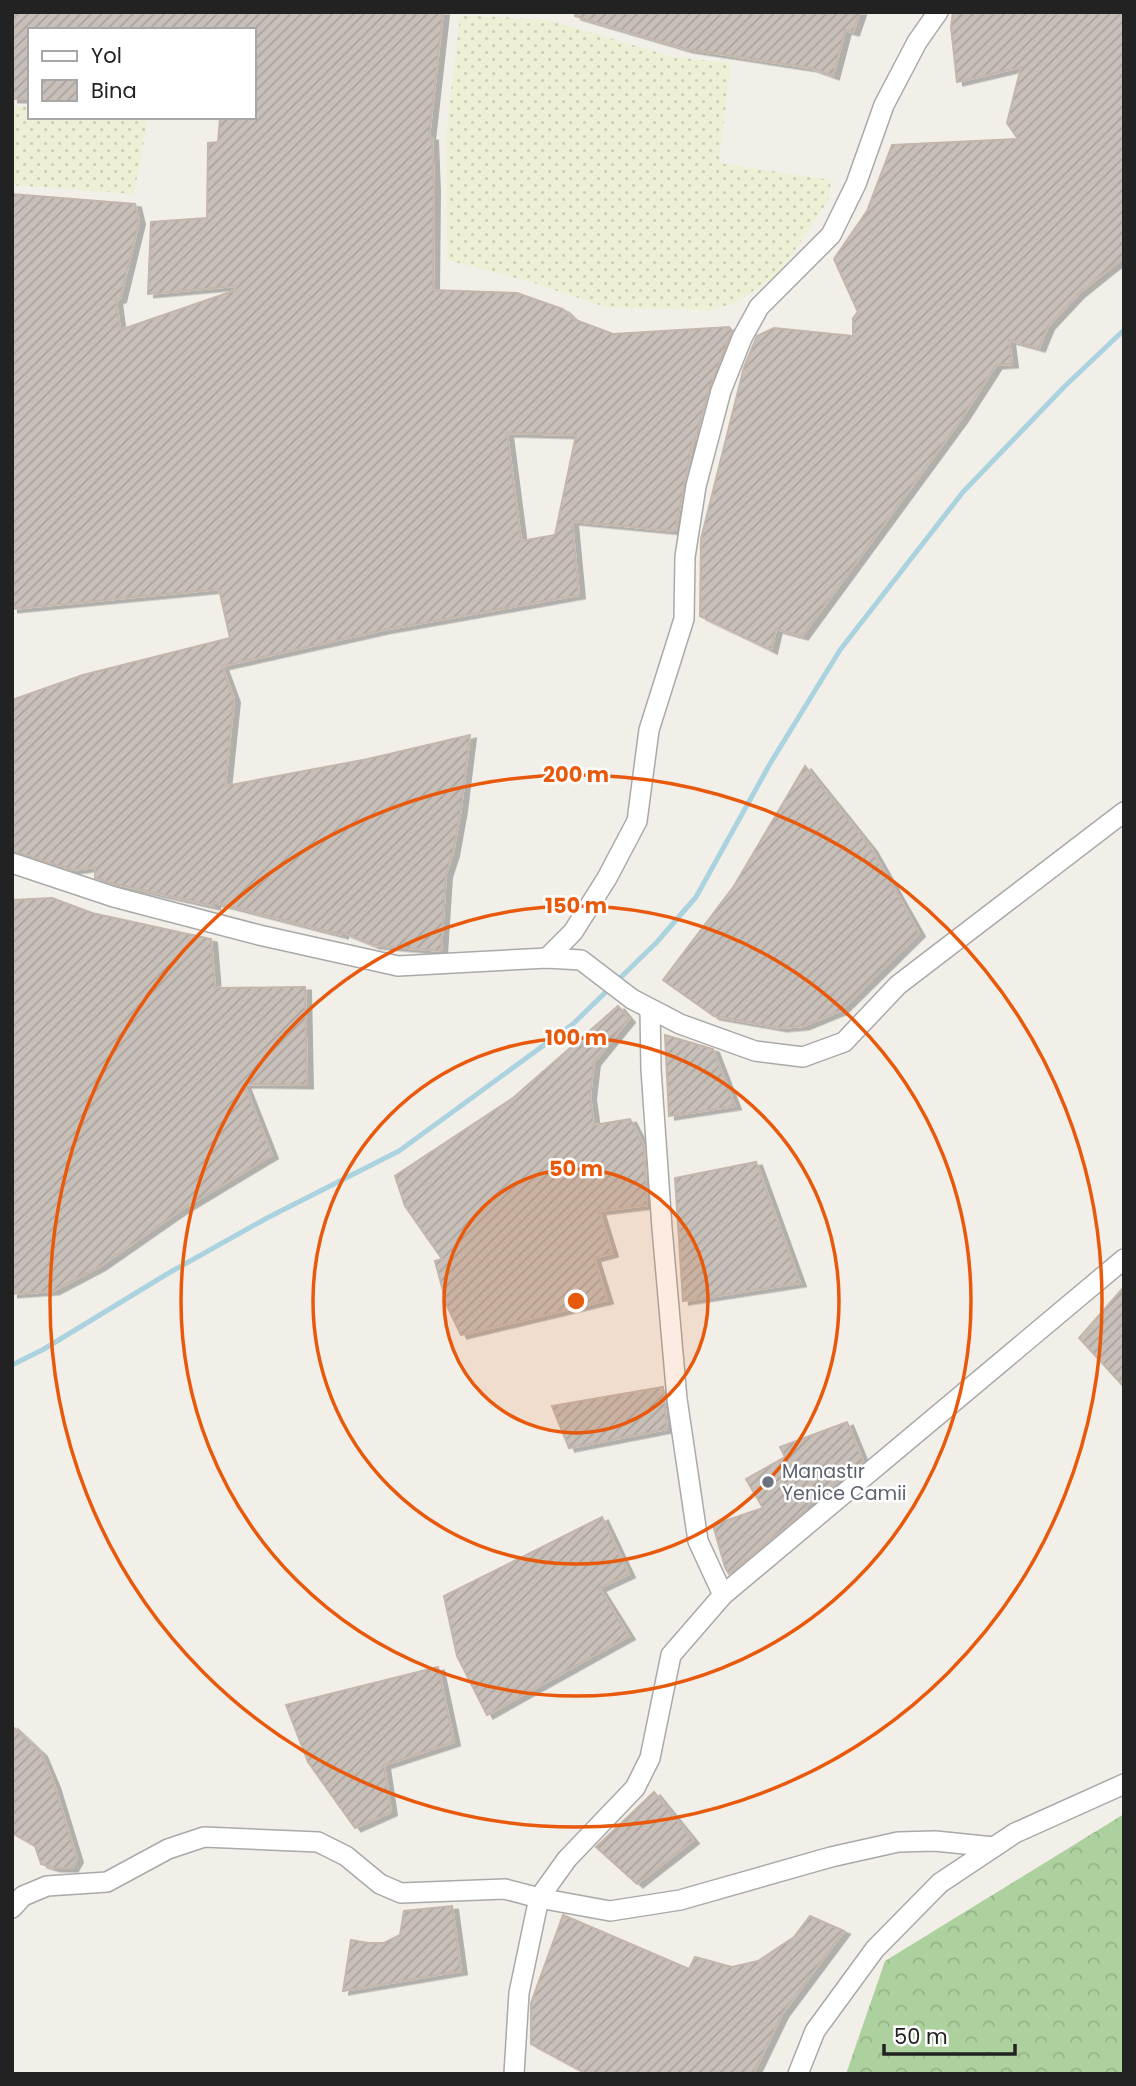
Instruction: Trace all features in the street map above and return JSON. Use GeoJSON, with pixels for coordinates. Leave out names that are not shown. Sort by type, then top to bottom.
{"type":"FeatureCollection","features":[{"type":"Feature","properties":{"kind":"street"},"geometry":{"type":"LineString","coordinates":[[547,958],[573,932],[607,878],[637,821],[649,730],[684,619],[685,557],[696,486],[721,391],[742,338],[759,307],[831,235],[856,184],[884,105],[916,42],[938,12]]}},
{"type":"Feature","properties":{"kind":"street"},"geometry":{"type":"LineString","coordinates":[[12,863],[114,897],[258,935],[398,966],[547,958],[581,960],[632,999],[680,1024],[755,1051],[803,1057],[844,1041],[898,985],[1124,812]]}},
{"type":"Feature","properties":{"kind":"street"},"geometry":{"type":"LineString","coordinates":[[650,1009],[651,1069],[662,1228],[677,1399],[698,1541],[723,1595]]}},
{"type":"Feature","properties":{"kind":"street"},"geometry":{"type":"LineString","coordinates":[[514,2074],[519,1993],[540,1898],[567,1859],[635,1788],[650,1758],[671,1656],[723,1595],[1124,1259]]}},
{"type":"Feature","properties":{"kind":"street"},"geometry":{"type":"LineString","coordinates":[[798,2074],[815,2031],[875,1949],[940,1883],[1015,1833],[1124,1784]]}},
{"type":"Feature","properties":{"kind":"street"},"geometry":{"type":"LineString","coordinates":[[12,1908],[23,1896],[47,1886],[107,1882],[169,1849],[204,1837],[318,1842],[346,1856],[380,1884],[401,1893],[505,1889],[610,1911],[680,1900],[831,1857],[898,1842],[935,1841],[994,1847]]}},
{"type":"Feature","properties":{"kind":"green space"},"geometry":{"type":"Polygon","coordinates":[[[460,15],[549,20],[673,57],[731,63],[719,163],[831,180],[829,199],[779,274],[733,304],[710,310],[608,308],[531,282],[447,260],[446,134],[460,15]]]}},
{"type":"Feature","properties":{"kind":"green space"},"geometry":{"type":"Polygon","coordinates":[[[12,106],[28,107],[28,119],[148,119],[134,194],[12,185],[12,106]]]}},
{"type":"Feature","properties":{"kind":"green space"},"geometry":{"type":"Polygon","coordinates":[[[1124,1814],[1124,2074],[846,2074],[885,1961],[1124,1814]]]}},
{"type":"Feature","properties":{"kind":"building"},"geometry":{"type":"Polygon","coordinates":[[[12,12],[443,12],[429,137],[432,137],[434,188],[433,290],[517,293],[563,309],[573,319],[613,334],[729,327],[732,331],[693,441],[675,531],[572,521],[579,595],[383,630],[222,666],[234,699],[225,786],[368,759],[470,735],[461,808],[453,853],[446,874],[441,951],[374,945],[342,932],[342,935],[214,902],[214,906],[111,883],[95,878],[95,867],[73,870],[12,851],[12,700],[83,675],[230,638],[219,589],[12,609],[12,194],[135,204],[139,221],[120,299],[116,300],[120,330],[236,290],[235,286],[148,294],[151,222],[207,218],[208,143],[218,142],[220,119],[256,119],[256,28],[28,28],[28,99],[12,99],[12,12]],[[507,433],[521,541],[555,535],[576,435],[507,433]]]}},
{"type":"Feature","properties":{"kind":"building"},"geometry":{"type":"Polygon","coordinates":[[[576,12],[860,12],[853,32],[845,30],[833,76],[811,68],[687,49],[575,16],[576,12]]]}},
{"type":"Feature","properties":{"kind":"building"},"geometry":{"type":"Polygon","coordinates":[[[953,12],[1124,12],[1124,257],[1078,294],[1048,326],[1039,348],[1009,340],[1012,364],[996,365],[962,418],[802,636],[776,629],[771,650],[700,616],[701,539],[744,367],[757,336],[774,328],[853,336],[853,318],[858,312],[834,259],[867,211],[892,145],[1018,139],[1007,123],[1021,67],[957,82],[951,27],[953,12]]]}},
{"type":"Feature","properties":{"kind":"building"},"geometry":{"type":"Polygon","coordinates":[[[805,766],[871,848],[919,933],[840,1011],[803,1026],[781,1028],[714,1016],[663,980],[734,886],[805,766]]]}},
{"type":"Feature","properties":{"kind":"building"},"geometry":{"type":"Polygon","coordinates":[[[52,898],[92,913],[211,939],[215,988],[305,987],[307,1085],[244,1084],[272,1155],[181,1210],[99,1267],[53,1291],[12,1294],[12,900],[52,898]]]}},
{"type":"Feature","properties":{"kind":"building"},"geometry":{"type":"Polygon","coordinates":[[[618,1006],[629,1019],[594,1062],[590,1096],[594,1125],[630,1119],[644,1146],[647,1205],[599,1211],[612,1253],[594,1258],[607,1300],[461,1335],[447,1306],[435,1261],[442,1259],[405,1206],[395,1176],[513,1098],[618,1006]]]}},
{"type":"Feature","properties":{"kind":"building"},"geometry":{"type":"Polygon","coordinates":[[[665,1035],[713,1049],[735,1106],[669,1116],[665,1035]]]}},
{"type":"Feature","properties":{"kind":"building"},"geometry":{"type":"Polygon","coordinates":[[[756,1162],[800,1283],[683,1301],[675,1178],[756,1162]]]}},
{"type":"Feature","properties":{"kind":"building"},"geometry":{"type":"Polygon","coordinates":[[[1124,1287],[1124,1387],[1079,1338],[1124,1287]]]}},
{"type":"Feature","properties":{"kind":"building"},"geometry":{"type":"Polygon","coordinates":[[[663,1387],[667,1429],[569,1448],[552,1406],[663,1387]]]}},
{"type":"Feature","properties":{"kind":"building"},"geometry":{"type":"Polygon","coordinates":[[[847,1422],[863,1461],[729,1574],[713,1525],[763,1508],[746,1479],[785,1457],[780,1447],[847,1422]]]}},
{"type":"Feature","properties":{"kind":"building"},"geometry":{"type":"Polygon","coordinates":[[[602,1517],[629,1574],[599,1588],[629,1636],[487,1715],[457,1656],[444,1596],[602,1517]]]}},
{"type":"Feature","properties":{"kind":"building"},"geometry":{"type":"Polygon","coordinates":[[[438,1667],[454,1742],[384,1765],[391,1812],[355,1828],[308,1762],[286,1705],[438,1667]]]}},
{"type":"Feature","properties":{"kind":"building"},"geometry":{"type":"Polygon","coordinates":[[[12,1726],[41,1753],[54,1784],[77,1859],[72,1868],[54,1868],[41,1864],[35,1846],[12,1833],[12,1726]]]}},
{"type":"Feature","properties":{"kind":"building"},"geometry":{"type":"Polygon","coordinates":[[[654,1792],[693,1840],[637,1884],[596,1847],[654,1792]]]}},
{"type":"Feature","properties":{"kind":"building"},"geometry":{"type":"Polygon","coordinates":[[[452,1906],[461,1971],[343,1991],[351,1940],[384,1943],[400,1935],[404,1911],[452,1906]]]}},
{"type":"Feature","properties":{"kind":"building"},"geometry":{"type":"Polygon","coordinates":[[[563,1915],[689,1969],[695,1957],[732,1967],[758,1961],[794,1937],[810,1916],[844,1931],[782,2014],[753,2074],[587,2074],[531,2044],[531,2003],[563,1915]]]}},
{"type":"Feature","properties":{"kind":"waterway"},"geometry":{"type":"LineString","coordinates":[[12,1365],[44,1349],[167,1274],[267,1218],[399,1151],[573,1024],[657,942],[696,897],[771,762],[840,650],[963,492],[1065,386],[1124,330]]}},
{"type":"Feature","properties":{"kind":"place","name":"Manastır Yenice Camii"},"geometry":{"type":"Point","coordinates":[768,1482]}}]}
